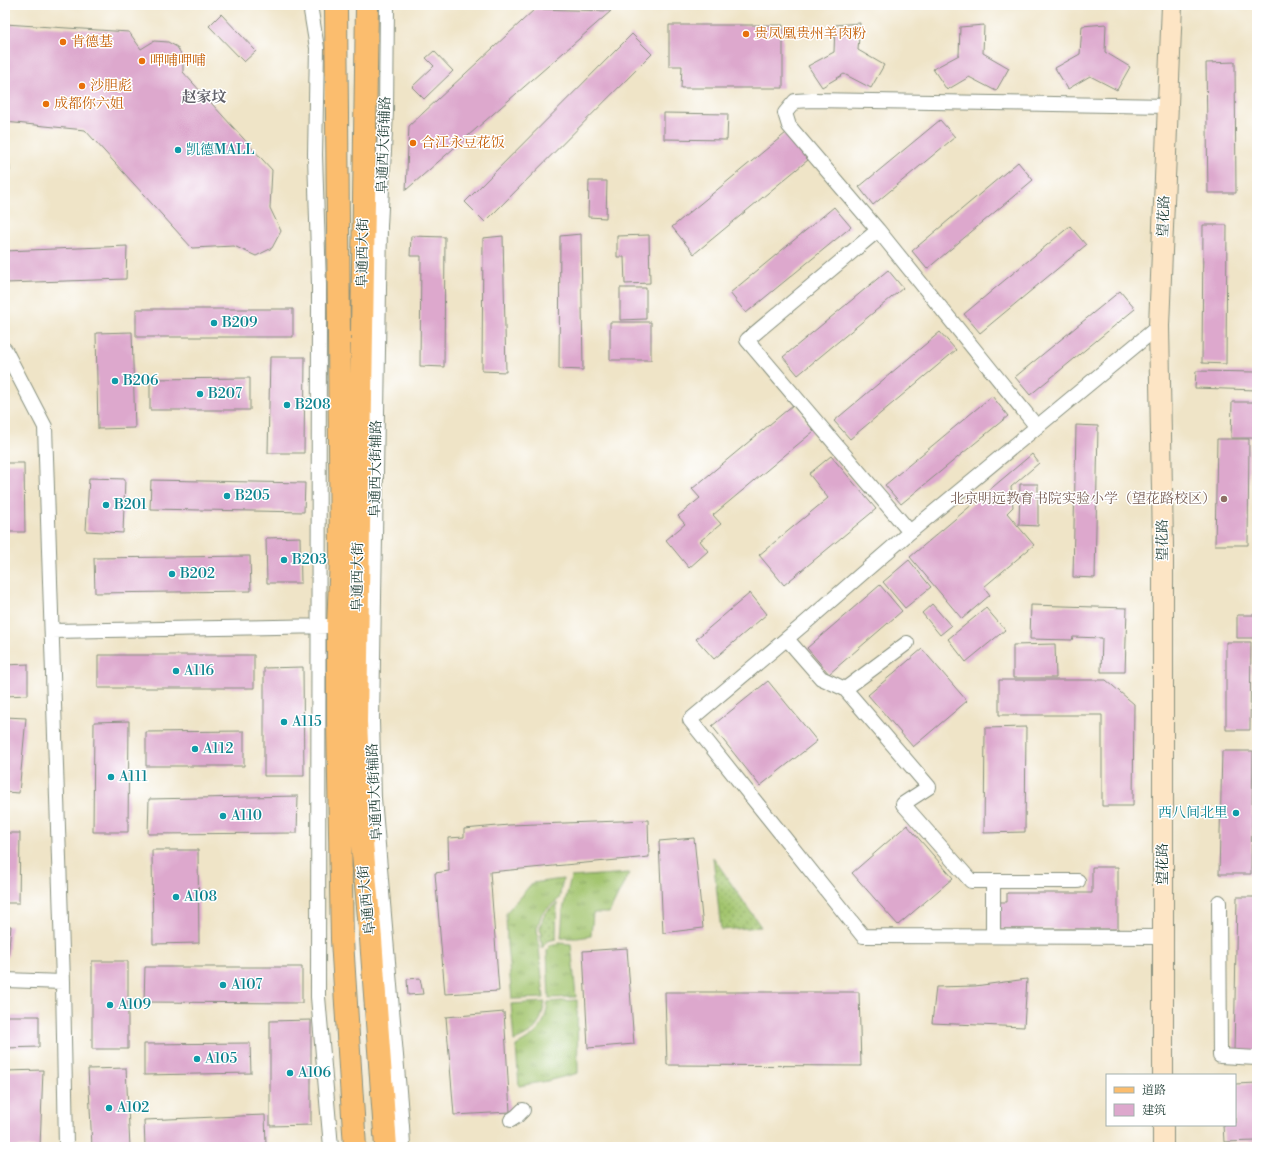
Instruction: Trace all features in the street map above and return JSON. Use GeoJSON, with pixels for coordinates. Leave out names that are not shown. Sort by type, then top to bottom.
{"type":"FeatureCollection","features":[{"type":"Feature","properties":{"kind":"main road","name":"阜通西大街"},"geometry":{"type":"LineString","coordinates":[[336,5],[341,558],[329,626],[338,723],[342,940],[355,1147]]}},
{"type":"Feature","properties":{"kind":"main road","name":"阜通西大街"},"geometry":{"type":"LineString","coordinates":[[367,5],[356,722],[362,843],[371,939],[386,1147]]}},
{"type":"Feature","properties":{"kind":"street"},"geometry":{"type":"LineString","coordinates":[[310,5],[317,48],[316,155],[329,626],[318,997],[332,1147]]}},
{"type":"Feature","properties":{"kind":"street","name":"阜通西大街辅路"},"geometry":{"type":"LineString","coordinates":[[387,5],[386,112],[380,226],[372,722],[374,798],[403,1147]]}},
{"type":"Feature","properties":{"kind":"street","name":"望花路"},"geometry":{"type":"LineString","coordinates":[[1163,1074],[1163,546],[1160,326],[1172,5]]}},
{"type":"Feature","properties":{"kind":"street"},"geometry":{"type":"LineString","coordinates":[[1037,427],[878,230],[789,126],[785,113],[795,101],[812,100],[1168,106]]}},
{"type":"Feature","properties":{"kind":"street"},"geometry":{"type":"LineString","coordinates":[[878,230],[747,340],[910,532]]}},
{"type":"Feature","properties":{"kind":"street"},"geometry":{"type":"LineString","coordinates":[[1160,326],[910,532],[690,720],[863,936],[1162,937]]}},
{"type":"Feature","properties":{"kind":"street"},"geometry":{"type":"LineString","coordinates":[[5,350],[45,427],[63,982],[66,1147]]}},
{"type":"Feature","properties":{"kind":"street"},"geometry":{"type":"LineString","coordinates":[[52,631],[329,626]]}},
{"type":"Feature","properties":{"kind":"street"},"geometry":{"type":"LineString","coordinates":[[786,639],[821,678],[845,689],[929,787],[903,804],[971,881],[1078,881]]}},
{"type":"Feature","properties":{"kind":"street"},"geometry":{"type":"LineString","coordinates":[[845,689],[907,643]]}},
{"type":"Feature","properties":{"kind":"street"},"geometry":{"type":"LineString","coordinates":[[993,881],[993,936]]}},
{"type":"Feature","properties":{"kind":"street"},"geometry":{"type":"LineString","coordinates":[[1219,902],[1220,1056],[1257,1058]]}},
{"type":"Feature","properties":{"kind":"street"},"geometry":{"type":"LineString","coordinates":[[5,980],[63,982]]}},
{"type":"Feature","properties":{"kind":"street"},"geometry":{"type":"LineString","coordinates":[[511,1120],[523,1110]]}},
{"type":"Feature","properties":{"kind":"street"},"geometry":{"type":"LineString","coordinates":[[1163,1126],[1163,1147]]}},
{"type":"Feature","properties":{"kind":"green space"},"geometry":{"type":"Polygon","coordinates":[[[713,857],[761,927],[721,930],[713,857]]]}},
{"type":"Feature","properties":{"kind":"green space"},"geometry":{"type":"Polygon","coordinates":[[[629,873],[609,913],[593,913],[591,936],[561,938],[563,910],[571,877],[629,873]]]}},
{"type":"Feature","properties":{"kind":"green space"},"geometry":{"type":"Polygon","coordinates":[[[563,879],[559,899],[542,913],[537,928],[544,998],[512,999],[506,913],[532,883],[563,879]]]}},
{"type":"Feature","properties":{"kind":"green space"},"geometry":{"type":"Polygon","coordinates":[[[557,903],[556,939],[547,941],[542,948],[540,927],[545,913],[557,903]]]}},
{"type":"Feature","properties":{"kind":"green space"},"geometry":{"type":"Polygon","coordinates":[[[559,943],[571,944],[576,997],[549,998],[547,951],[550,945],[559,943]]]}},
{"type":"Feature","properties":{"kind":"green space"},"geometry":{"type":"Polygon","coordinates":[[[577,1000],[578,1073],[519,1086],[516,1046],[530,1038],[539,1029],[545,1018],[548,1002],[577,1000]]]}},
{"type":"Feature","properties":{"kind":"green space"},"geometry":{"type":"Polygon","coordinates":[[[545,1002],[539,1022],[533,1031],[514,1041],[511,1004],[545,1002]]]}},
{"type":"Feature","properties":{"kind":"building"},"geometry":{"type":"Polygon","coordinates":[[[535,9],[611,11],[406,190],[409,126],[535,9]]]}},
{"type":"Feature","properties":{"kind":"building"},"geometry":{"type":"Polygon","coordinates":[[[221,14],[256,51],[244,62],[209,26],[221,14]]]}},
{"type":"Feature","properties":{"kind":"building"},"geometry":{"type":"Polygon","coordinates":[[[860,23],[858,50],[884,65],[871,88],[844,74],[822,87],[808,66],[834,52],[835,25],[860,23]]]}},
{"type":"Feature","properties":{"kind":"building","name":"凯德MALL"},"geometry":{"type":"Polygon","coordinates":[[[5,24],[129,32],[141,49],[154,41],[168,42],[177,47],[183,57],[183,72],[272,170],[270,208],[281,231],[272,248],[256,256],[234,246],[192,248],[85,130],[5,122],[5,24]]]}},
{"type":"Feature","properties":{"kind":"building"},"geometry":{"type":"Polygon","coordinates":[[[1106,24],[1105,52],[1130,67],[1117,90],[1090,76],[1068,89],[1055,68],[1080,54],[1082,26],[1106,24]]]}},
{"type":"Feature","properties":{"kind":"building"},"geometry":{"type":"Polygon","coordinates":[[[669,25],[783,25],[783,88],[681,88],[682,66],[669,66],[669,25]]]}},
{"type":"Feature","properties":{"kind":"building"},"geometry":{"type":"Polygon","coordinates":[[[984,25],[983,53],[1009,68],[996,91],[969,77],[947,90],[933,69],[959,55],[960,27],[984,25]]]}},
{"type":"Feature","properties":{"kind":"building"},"geometry":{"type":"Polygon","coordinates":[[[632,34],[652,54],[485,222],[465,202],[632,34]]]}},
{"type":"Feature","properties":{"kind":"building"},"geometry":{"type":"Polygon","coordinates":[[[434,51],[453,71],[424,99],[412,87],[434,66],[426,58],[434,51]]]}},
{"type":"Feature","properties":{"kind":"building"},"geometry":{"type":"Polygon","coordinates":[[[1235,62],[1236,193],[1208,193],[1206,63],[1235,62]]]}},
{"type":"Feature","properties":{"kind":"building"},"geometry":{"type":"Polygon","coordinates":[[[664,113],[728,114],[727,140],[664,139],[664,113]]]}},
{"type":"Feature","properties":{"kind":"building"},"geometry":{"type":"Polygon","coordinates":[[[940,120],[955,137],[873,205],[859,187],[940,120]]]}},
{"type":"Feature","properties":{"kind":"building"},"geometry":{"type":"Polygon","coordinates":[[[786,133],[808,160],[694,254],[672,227],[786,133]]]}},
{"type":"Feature","properties":{"kind":"building"},"geometry":{"type":"Polygon","coordinates":[[[5,140],[8,140],[10,171],[5,171],[5,140]]]}},
{"type":"Feature","properties":{"kind":"building"},"geometry":{"type":"Polygon","coordinates":[[[1018,162],[1033,180],[927,269],[912,251],[1018,162]]]}},
{"type":"Feature","properties":{"kind":"building"},"geometry":{"type":"Polygon","coordinates":[[[589,181],[607,181],[606,218],[588,217],[589,181]]]}},
{"type":"Feature","properties":{"kind":"building"},"geometry":{"type":"Polygon","coordinates":[[[834,207],[851,227],[746,313],[730,293],[834,207]]]}},
{"type":"Feature","properties":{"kind":"building"},"geometry":{"type":"Polygon","coordinates":[[[1203,225],[1227,225],[1226,364],[1202,363],[1203,225]]]}},
{"type":"Feature","properties":{"kind":"building"},"geometry":{"type":"Polygon","coordinates":[[[1070,226],[1086,245],[980,333],[964,314],[1070,226]]]}},
{"type":"Feature","properties":{"kind":"building"},"geometry":{"type":"Polygon","coordinates":[[[581,234],[583,370],[559,369],[560,236],[581,234]]]}},
{"type":"Feature","properties":{"kind":"building"},"geometry":{"type":"Polygon","coordinates":[[[649,235],[650,283],[625,284],[624,257],[617,257],[617,236],[649,235]]]}},
{"type":"Feature","properties":{"kind":"building"},"geometry":{"type":"Polygon","coordinates":[[[411,236],[445,237],[444,367],[420,366],[421,256],[410,256],[411,236]]]}},
{"type":"Feature","properties":{"kind":"building"},"geometry":{"type":"Polygon","coordinates":[[[503,236],[506,372],[482,371],[483,238],[503,236]]]}},
{"type":"Feature","properties":{"kind":"building"},"geometry":{"type":"Polygon","coordinates":[[[127,246],[126,279],[5,283],[5,251],[127,246]]]}},
{"type":"Feature","properties":{"kind":"building"},"geometry":{"type":"Polygon","coordinates":[[[888,270],[903,288],[798,375],[783,357],[888,270]]]}},
{"type":"Feature","properties":{"kind":"building"},"geometry":{"type":"Polygon","coordinates":[[[620,288],[646,288],[646,319],[620,320],[620,288]]]}},
{"type":"Feature","properties":{"kind":"building"},"geometry":{"type":"Polygon","coordinates":[[[1120,291],[1135,309],[1030,395],[1015,377],[1120,291]]]}},
{"type":"Feature","properties":{"kind":"building","name":"B209"},"geometry":{"type":"Polygon","coordinates":[[[136,309],[293,309],[293,337],[136,337],[136,309]]]}},
{"type":"Feature","properties":{"kind":"building"},"geometry":{"type":"Polygon","coordinates":[[[610,322],[651,322],[651,360],[610,360],[610,322]]]}},
{"type":"Feature","properties":{"kind":"building","name":"B206"},"geometry":{"type":"Polygon","coordinates":[[[132,332],[135,428],[98,429],[96,333],[132,332]]]}},
{"type":"Feature","properties":{"kind":"building"},"geometry":{"type":"Polygon","coordinates":[[[940,332],[956,350],[850,439],[834,421],[940,332]]]}},
{"type":"Feature","properties":{"kind":"building","name":"B208"},"geometry":{"type":"Polygon","coordinates":[[[270,357],[305,357],[304,453],[268,453],[270,357]]]}},
{"type":"Feature","properties":{"kind":"building"},"geometry":{"type":"Polygon","coordinates":[[[1196,371],[1257,372],[1257,390],[1195,388],[1196,371]]]}},
{"type":"Feature","properties":{"kind":"building","name":"B207"},"geometry":{"type":"Polygon","coordinates":[[[250,378],[250,410],[150,410],[150,379],[250,378]]]}},
{"type":"Feature","properties":{"kind":"building"},"geometry":{"type":"Polygon","coordinates":[[[992,396],[1008,416],[901,504],[885,485],[992,396]]]}},
{"type":"Feature","properties":{"kind":"building"},"geometry":{"type":"Polygon","coordinates":[[[1232,402],[1256,402],[1256,438],[1231,438],[1232,402]]]}},
{"type":"Feature","properties":{"kind":"building"},"geometry":{"type":"Polygon","coordinates":[[[793,405],[814,431],[713,515],[721,524],[700,541],[708,551],[689,568],[666,540],[685,524],[678,516],[700,498],[692,489],[793,405]]]}},
{"type":"Feature","properties":{"kind":"building"},"geometry":{"type":"Polygon","coordinates":[[[1076,425],[1098,426],[1095,578],[1073,577],[1076,425]]]}},
{"type":"Feature","properties":{"kind":"building"},"geometry":{"type":"Polygon","coordinates":[[[1217,439],[1249,439],[1248,545],[1215,545],[1217,439]]]}},
{"type":"Feature","properties":{"kind":"building"},"geometry":{"type":"Polygon","coordinates":[[[1032,454],[1039,463],[1011,487],[1013,507],[1007,513],[1034,545],[984,587],[990,595],[962,619],[910,557],[1032,454]]]}},
{"type":"Feature","properties":{"kind":"building"},"geometry":{"type":"Polygon","coordinates":[[[831,456],[876,509],[784,585],[759,555],[828,498],[809,474],[831,456]]]}},
{"type":"Feature","properties":{"kind":"building"},"geometry":{"type":"Polygon","coordinates":[[[5,463],[24,463],[25,532],[5,532],[5,463]]]}},
{"type":"Feature","properties":{"kind":"building","name":"B201"},"geometry":{"type":"Polygon","coordinates":[[[89,478],[125,479],[123,533],[86,531],[89,478]]]}},
{"type":"Feature","properties":{"kind":"building","name":"B205"},"geometry":{"type":"Polygon","coordinates":[[[151,480],[305,483],[304,512],[150,509],[151,480]]]}},
{"type":"Feature","properties":{"kind":"building"},"geometry":{"type":"Polygon","coordinates":[[[1020,484],[1038,484],[1038,526],[1019,525],[1020,484]]]}},
{"type":"Feature","properties":{"kind":"building","name":"B203"},"geometry":{"type":"Polygon","coordinates":[[[300,537],[301,583],[267,583],[266,538],[300,537]]]}},
{"type":"Feature","properties":{"kind":"building","name":"B202"},"geometry":{"type":"Polygon","coordinates":[[[250,556],[251,591],[95,593],[94,558],[250,556]]]}},
{"type":"Feature","properties":{"kind":"building"},"geometry":{"type":"Polygon","coordinates":[[[909,560],[931,587],[905,608],[883,582],[909,560]]]}},
{"type":"Feature","properties":{"kind":"building"},"geometry":{"type":"Polygon","coordinates":[[[880,585],[902,611],[829,674],[807,648],[880,585]]]}},
{"type":"Feature","properties":{"kind":"building"},"geometry":{"type":"Polygon","coordinates":[[[750,593],[767,614],[714,659],[696,639],[750,593]]]}},
{"type":"Feature","properties":{"kind":"building"},"geometry":{"type":"Polygon","coordinates":[[[932,604],[951,626],[940,635],[922,613],[932,604]]]}},
{"type":"Feature","properties":{"kind":"building"},"geometry":{"type":"Polygon","coordinates":[[[1031,605],[1127,608],[1125,672],[1101,672],[1102,638],[1073,637],[1072,640],[1030,639],[1031,605]]]}},
{"type":"Feature","properties":{"kind":"building"},"geometry":{"type":"Polygon","coordinates":[[[986,608],[1005,630],[966,662],[948,639],[986,608]]]}},
{"type":"Feature","properties":{"kind":"building"},"geometry":{"type":"Polygon","coordinates":[[[1237,615],[1257,615],[1257,638],[1237,638],[1237,615]]]}},
{"type":"Feature","properties":{"kind":"building"},"geometry":{"type":"Polygon","coordinates":[[[1226,642],[1251,642],[1250,730],[1226,730],[1226,642]]]}},
{"type":"Feature","properties":{"kind":"building"},"geometry":{"type":"Polygon","coordinates":[[[1055,644],[1056,678],[1013,678],[1013,645],[1055,644]]]}},
{"type":"Feature","properties":{"kind":"building"},"geometry":{"type":"Polygon","coordinates":[[[922,649],[967,701],[913,747],[868,695],[922,649]]]}},
{"type":"Feature","properties":{"kind":"building","name":"A116"},"geometry":{"type":"Polygon","coordinates":[[[98,655],[254,655],[254,688],[98,688],[98,655]]]}},
{"type":"Feature","properties":{"kind":"building"},"geometry":{"type":"Polygon","coordinates":[[[28,664],[28,695],[5,696],[5,665],[28,664]]]}},
{"type":"Feature","properties":{"kind":"building","name":"A115"},"geometry":{"type":"Polygon","coordinates":[[[303,667],[304,776],[264,776],[264,668],[303,667]]]}},
{"type":"Feature","properties":{"kind":"building"},"geometry":{"type":"Polygon","coordinates":[[[999,680],[1106,680],[1134,704],[1133,806],[1102,806],[1102,715],[999,715],[999,680]]]}},
{"type":"Feature","properties":{"kind":"building"},"geometry":{"type":"Polygon","coordinates":[[[768,681],[817,741],[760,786],[712,726],[768,681]]]}},
{"type":"Feature","properties":{"kind":"building"},"geometry":{"type":"Polygon","coordinates":[[[5,717],[26,718],[19,793],[5,792],[5,717]]]}},
{"type":"Feature","properties":{"kind":"building","name":"A111"},"geometry":{"type":"Polygon","coordinates":[[[129,721],[128,832],[93,832],[94,722],[129,721]]]}},
{"type":"Feature","properties":{"kind":"building"},"geometry":{"type":"Polygon","coordinates":[[[1026,727],[1025,832],[984,833],[985,728],[1026,727]]]}},
{"type":"Feature","properties":{"kind":"building","name":"A112"},"geometry":{"type":"Polygon","coordinates":[[[244,731],[244,766],[146,766],[146,732],[244,731]]]}},
{"type":"Feature","properties":{"kind":"building","name":"西八间北里"},"geometry":{"type":"Polygon","coordinates":[[[1222,751],[1253,751],[1251,874],[1219,874],[1222,751]]]}},
{"type":"Feature","properties":{"kind":"building","name":"A110"},"geometry":{"type":"Polygon","coordinates":[[[298,796],[297,833],[148,834],[149,799],[298,796]]]}},
{"type":"Feature","properties":{"kind":"building"},"geometry":{"type":"Polygon","coordinates":[[[648,820],[649,857],[490,872],[499,991],[445,994],[435,873],[449,871],[448,838],[464,837],[464,829],[509,825],[648,820]]]}},
{"type":"Feature","properties":{"kind":"building"},"geometry":{"type":"Polygon","coordinates":[[[907,825],[953,878],[898,925],[852,873],[907,825]]]}},
{"type":"Feature","properties":{"kind":"building"},"geometry":{"type":"Polygon","coordinates":[[[5,833],[20,833],[19,903],[5,903],[5,833]]]}},
{"type":"Feature","properties":{"kind":"building"},"geometry":{"type":"Polygon","coordinates":[[[694,838],[703,928],[663,933],[659,841],[694,838]]]}},
{"type":"Feature","properties":{"kind":"building","name":"A108"},"geometry":{"type":"Polygon","coordinates":[[[152,850],[198,850],[199,943],[153,944],[152,850]]]}},
{"type":"Feature","properties":{"kind":"building"},"geometry":{"type":"Polygon","coordinates":[[[1092,867],[1118,867],[1118,929],[998,929],[997,902],[1007,902],[1007,893],[1092,893],[1092,867]]]}},
{"type":"Feature","properties":{"kind":"building"},"geometry":{"type":"Polygon","coordinates":[[[1237,897],[1257,897],[1257,1052],[1234,1052],[1237,897]]]}},
{"type":"Feature","properties":{"kind":"building"},"geometry":{"type":"Polygon","coordinates":[[[5,926],[11,926],[8,957],[5,957],[5,926]]]}},
{"type":"Feature","properties":{"kind":"building"},"geometry":{"type":"Polygon","coordinates":[[[627,948],[634,1044],[588,1048],[583,951],[627,948]]]}},
{"type":"Feature","properties":{"kind":"building","name":"A109"},"geometry":{"type":"Polygon","coordinates":[[[92,961],[128,961],[128,1049],[92,1049],[92,961]]]}},
{"type":"Feature","properties":{"kind":"building","name":"A107"},"geometry":{"type":"Polygon","coordinates":[[[145,967],[302,967],[302,1003],[144,1002],[145,967]]]}},
{"type":"Feature","properties":{"kind":"building"},"geometry":{"type":"Polygon","coordinates":[[[420,978],[423,994],[408,995],[407,979],[420,978]]]}},
{"type":"Feature","properties":{"kind":"building"},"geometry":{"type":"Polygon","coordinates":[[[1027,979],[1024,1027],[932,1023],[936,987],[975,986],[1027,979]]]}},
{"type":"Feature","properties":{"kind":"building"},"geometry":{"type":"Polygon","coordinates":[[[665,992],[859,992],[861,1066],[667,1065],[665,992]]]}},
{"type":"Feature","properties":{"kind":"building"},"geometry":{"type":"Polygon","coordinates":[[[504,1012],[510,1112],[454,1115],[446,1017],[504,1012]]]}},
{"type":"Feature","properties":{"kind":"building"},"geometry":{"type":"Polygon","coordinates":[[[5,1016],[39,1016],[39,1047],[5,1048],[5,1016]]]}},
{"type":"Feature","properties":{"kind":"building","name":"A106"},"geometry":{"type":"Polygon","coordinates":[[[311,1020],[311,1125],[270,1126],[270,1021],[311,1020]]]}},
{"type":"Feature","properties":{"kind":"building","name":"A105"},"geometry":{"type":"Polygon","coordinates":[[[250,1043],[251,1073],[144,1075],[144,1044],[250,1043]]]}},
{"type":"Feature","properties":{"kind":"building","name":"A102"},"geometry":{"type":"Polygon","coordinates":[[[126,1068],[130,1147],[92,1147],[88,1069],[126,1068]]]}},
{"type":"Feature","properties":{"kind":"building"},"geometry":{"type":"Polygon","coordinates":[[[43,1070],[40,1147],[5,1147],[5,1071],[43,1070]]]}},
{"type":"Feature","properties":{"kind":"building"},"geometry":{"type":"Polygon","coordinates":[[[1257,1083],[1257,1141],[1224,1142],[1223,1126],[1236,1126],[1236,1084],[1257,1083]]]}},
{"type":"Feature","properties":{"kind":"building"},"geometry":{"type":"Polygon","coordinates":[[[265,1115],[266,1145],[145,1147],[144,1120],[265,1115]]]}},
{"type":"Feature","properties":{"kind":"place","name":"贵凤凰贵州羊肉粉"},"geometry":{"type":"Point","coordinates":[746,34]}},
{"type":"Feature","properties":{"kind":"place","name":"肯德基"},"geometry":{"type":"Point","coordinates":[63,42]}},
{"type":"Feature","properties":{"kind":"place","name":"呷哺呷哺"},"geometry":{"type":"Point","coordinates":[142,61]}},
{"type":"Feature","properties":{"kind":"place","name":"沙胆彪"},"geometry":{"type":"Point","coordinates":[82,86]}},
{"type":"Feature","properties":{"kind":"place","name":"成都你六姐"},"geometry":{"type":"Point","coordinates":[46,104]}},
{"type":"Feature","properties":{"kind":"place","name":"合江永豆花饭"},"geometry":{"type":"Point","coordinates":[413,143]}},
{"type":"Feature","properties":{"kind":"place","name":"凯德MALL"},"geometry":{"type":"Point","coordinates":[178,150]}},
{"type":"Feature","properties":{"kind":"place","name":"B209"},"geometry":{"type":"Point","coordinates":[214,323]}},
{"type":"Feature","properties":{"kind":"place","name":"B206"},"geometry":{"type":"Point","coordinates":[115,381]}},
{"type":"Feature","properties":{"kind":"place","name":"B207"},"geometry":{"type":"Point","coordinates":[200,394]}},
{"type":"Feature","properties":{"kind":"place","name":"B208"},"geometry":{"type":"Point","coordinates":[287,405]}},
{"type":"Feature","properties":{"kind":"place","name":"B205"},"geometry":{"type":"Point","coordinates":[227,496]}},
{"type":"Feature","properties":{"kind":"place","name":"北京明远教育书院实验小学（望花路校区）"},"geometry":{"type":"Point","coordinates":[1224,499]}},
{"type":"Feature","properties":{"kind":"place","name":"B201"},"geometry":{"type":"Point","coordinates":[106,505]}},
{"type":"Feature","properties":{"kind":"place","name":"B203"},"geometry":{"type":"Point","coordinates":[284,560]}},
{"type":"Feature","properties":{"kind":"place","name":"B202"},"geometry":{"type":"Point","coordinates":[172,574]}},
{"type":"Feature","properties":{"kind":"place","name":"A116"},"geometry":{"type":"Point","coordinates":[176,671]}},
{"type":"Feature","properties":{"kind":"place","name":"A115"},"geometry":{"type":"Point","coordinates":[284,722]}},
{"type":"Feature","properties":{"kind":"place","name":"A112"},"geometry":{"type":"Point","coordinates":[195,749]}},
{"type":"Feature","properties":{"kind":"place","name":"A111"},"geometry":{"type":"Point","coordinates":[111,777]}},
{"type":"Feature","properties":{"kind":"place","name":"西八间北里"},"geometry":{"type":"Point","coordinates":[1236,813]}},
{"type":"Feature","properties":{"kind":"place","name":"A110"},"geometry":{"type":"Point","coordinates":[223,816]}},
{"type":"Feature","properties":{"kind":"place","name":"A108"},"geometry":{"type":"Point","coordinates":[176,897]}},
{"type":"Feature","properties":{"kind":"place","name":"A107"},"geometry":{"type":"Point","coordinates":[223,985]}},
{"type":"Feature","properties":{"kind":"place","name":"A109"},"geometry":{"type":"Point","coordinates":[110,1005]}},
{"type":"Feature","properties":{"kind":"place","name":"A105"},"geometry":{"type":"Point","coordinates":[197,1059]}},
{"type":"Feature","properties":{"kind":"place","name":"A106"},"geometry":{"type":"Point","coordinates":[290,1073]}},
{"type":"Feature","properties":{"kind":"place","name":"A102"},"geometry":{"type":"Point","coordinates":[109,1108]}},
{"type":"Feature","properties":{"kind":"district","name":"赵家坟"},"geometry":{"type":"Point","coordinates":[204,97]}}]}
